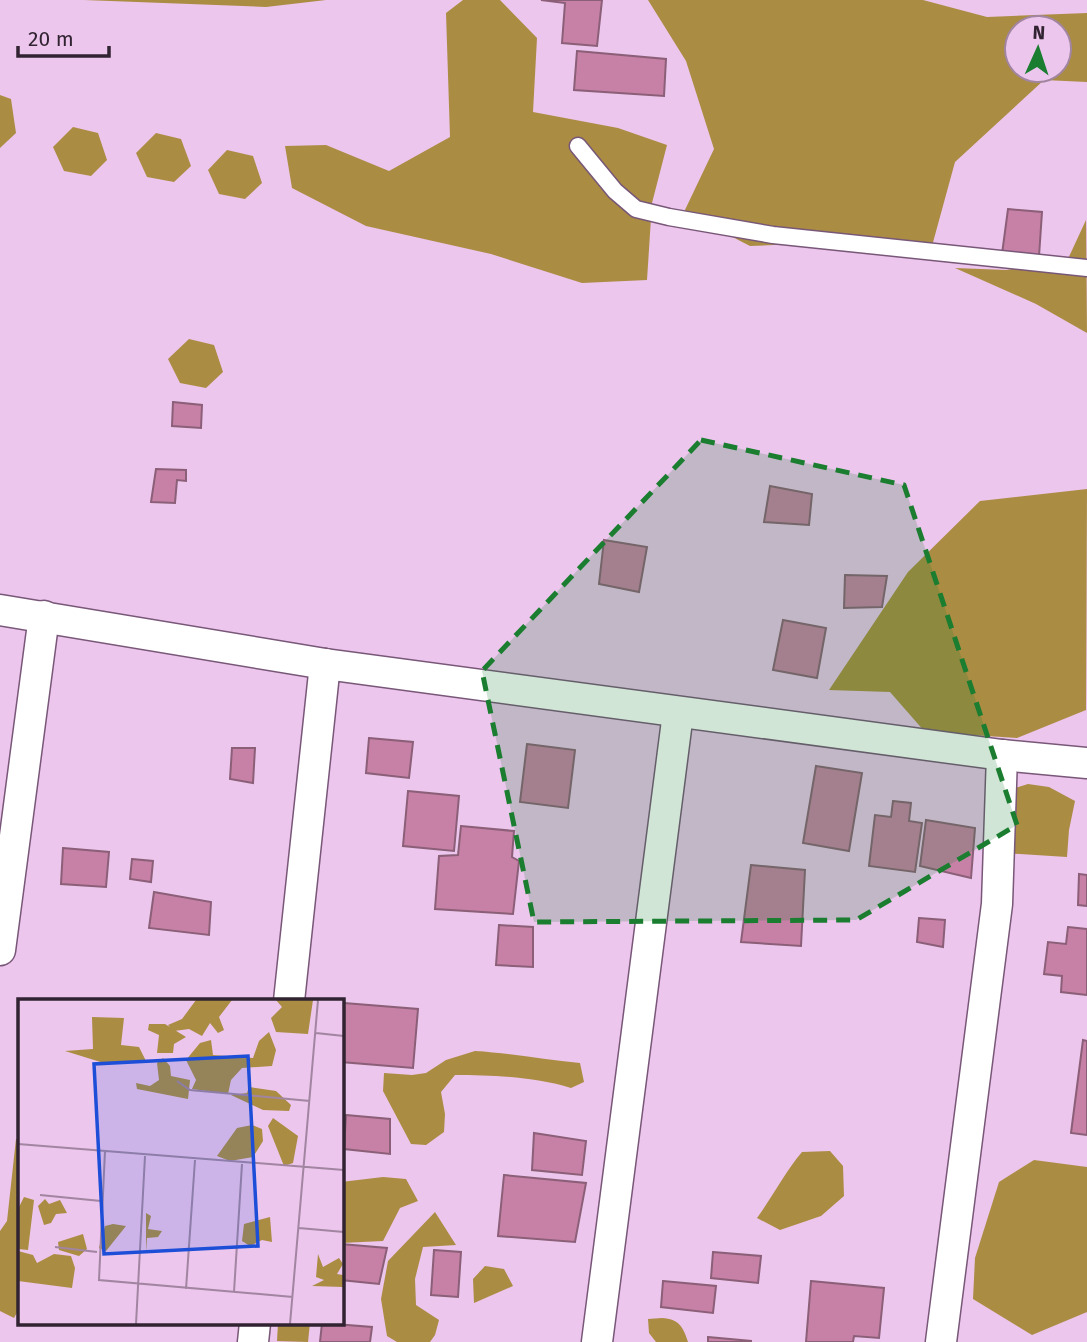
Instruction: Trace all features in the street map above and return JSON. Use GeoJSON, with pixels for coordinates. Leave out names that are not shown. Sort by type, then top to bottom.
{"type":"FeatureCollection","features":[{"type":"Feature","properties":{"kind":"street"},"geometry":{"type":"LineString","coordinates":[[0,610],[325,664],[678,713],[1002,755],[1087,763]]}},
{"type":"Feature","properties":{"kind":"street"},"geometry":{"type":"LineString","coordinates":[[0,950],[44,616]]}},
{"type":"Feature","properties":{"kind":"street"},"geometry":{"type":"LineString","coordinates":[[289,999],[325,664]]}},
{"type":"Feature","properties":{"kind":"street"},"geometry":{"type":"LineString","coordinates":[[597,1342],[678,713]]}},
{"type":"Feature","properties":{"kind":"street"},"geometry":{"type":"LineString","coordinates":[[942,1342],[997,904],[1002,755]]}},
{"type":"Feature","properties":{"kind":"street"},"geometry":{"type":"LineString","coordinates":[[253,1342],[255,1324]]}},
{"type":"Feature","properties":{"kind":"lane"},"geometry":{"type":"LineString","coordinates":[[578,146],[615,191],[636,209],[669,217],[773,236],[1087,268]]}},
{"type":"Feature","properties":{"kind":"highlighted area"},"geometry":{"type":"Polygon","coordinates":[[[701,440],[904,485],[1017,825],[856,920],[534,922],[482,671],[701,440]]]}},
{"type":"Feature","properties":{"kind":"shaded area"},"geometry":{"type":"Polygon","coordinates":[[[84,0],[326,0],[266,7],[84,0]]]}},
{"type":"Feature","properties":{"kind":"shaded area"},"geometry":{"type":"Polygon","coordinates":[[[463,0],[500,0],[537,38],[533,112],[618,128],[667,145],[652,203],[647,280],[582,283],[491,254],[366,226],[292,188],[285,146],[326,145],[389,171],[450,137],[446,13],[463,0]]]}},
{"type":"Feature","properties":{"kind":"shaded area"},"geometry":{"type":"Polygon","coordinates":[[[648,0],[923,0],[987,17],[1003,16],[1003,84],[1040,84],[955,162],[929,257],[868,241],[750,246],[684,212],[714,149],[686,61],[648,0]]]}},
{"type":"Feature","properties":{"kind":"shaded area"},"geometry":{"type":"Polygon","coordinates":[[[1087,13],[1087,82],[1073,81],[1073,14],[1062,14],[1087,13]]]}},
{"type":"Feature","properties":{"kind":"shaded area"},"geometry":{"type":"Polygon","coordinates":[[[0,95],[11,99],[16,133],[0,148],[0,95]]]}},
{"type":"Feature","properties":{"kind":"shaded area"},"geometry":{"type":"Polygon","coordinates":[[[73,127],[98,133],[107,160],[91,176],[64,171],[53,147],[73,127]]]}},
{"type":"Feature","properties":{"kind":"shaded area"},"geometry":{"type":"Polygon","coordinates":[[[156,133],[181,139],[191,166],[174,182],[147,177],[136,153],[156,133]]]}},
{"type":"Feature","properties":{"kind":"shaded area"},"geometry":{"type":"Polygon","coordinates":[[[227,150],[253,156],[262,183],[245,199],[219,194],[208,170],[227,150]]]}},
{"type":"Feature","properties":{"kind":"shaded area"},"geometry":{"type":"Polygon","coordinates":[[[1086,220],[1087,333],[1036,304],[955,268],[1006,270],[1067,261],[1086,220]]]}},
{"type":"Feature","properties":{"kind":"shaded area"},"geometry":{"type":"Polygon","coordinates":[[[189,339],[214,345],[223,372],[206,388],[180,383],[168,359],[189,339]]]}},
{"type":"Feature","properties":{"kind":"shaded area"},"geometry":{"type":"Polygon","coordinates":[[[1087,489],[1086,710],[1017,738],[925,732],[890,692],[829,690],[908,572],[980,501],[1087,489]]]}},
{"type":"Feature","properties":{"kind":"shaded area"},"geometry":{"type":"Polygon","coordinates":[[[1028,784],[1049,787],[1075,801],[1067,857],[1004,853],[1006,791],[1028,784]]]}},
{"type":"Feature","properties":{"kind":"shaded area"},"geometry":{"type":"Polygon","coordinates":[[[475,1051],[580,1063],[584,1082],[571,1088],[514,1077],[455,1075],[441,1092],[445,1114],[444,1132],[426,1145],[411,1144],[383,1091],[384,1073],[426,1073],[446,1060],[475,1051]]]}},
{"type":"Feature","properties":{"kind":"shaded area"},"geometry":{"type":"Polygon","coordinates":[[[18,1139],[18,1311],[14,1318],[0,1311],[0,1231],[7,1221],[18,1139]]]}},
{"type":"Feature","properties":{"kind":"shaded area"},"geometry":{"type":"Polygon","coordinates":[[[830,1151],[843,1166],[844,1196],[821,1216],[780,1230],[757,1218],[802,1152],[830,1151]]]}},
{"type":"Feature","properties":{"kind":"shaded area"},"geometry":{"type":"Polygon","coordinates":[[[1034,1160],[1087,1167],[1087,1312],[1032,1335],[973,1299],[975,1258],[999,1182],[1034,1160]]]}},
{"type":"Feature","properties":{"kind":"shaded area"},"geometry":{"type":"Polygon","coordinates":[[[383,1177],[406,1179],[418,1201],[400,1208],[383,1241],[343,1243],[343,1182],[383,1177]]]}},
{"type":"Feature","properties":{"kind":"shaded area"},"geometry":{"type":"Polygon","coordinates":[[[435,1212],[456,1245],[423,1247],[415,1279],[416,1305],[439,1320],[435,1335],[430,1342],[397,1342],[387,1336],[381,1299],[388,1261],[435,1212]]]}},
{"type":"Feature","properties":{"kind":"shaded area"},"geometry":{"type":"Polygon","coordinates":[[[485,1266],[504,1269],[513,1286],[474,1303],[473,1279],[485,1266]]]}},
{"type":"Feature","properties":{"kind":"shaded area"},"geometry":{"type":"Polygon","coordinates":[[[648,1319],[673,1320],[680,1325],[688,1342],[656,1342],[649,1333],[648,1319]]]}},
{"type":"Feature","properties":{"kind":"shaded area"},"geometry":{"type":"Polygon","coordinates":[[[278,1324],[310,1324],[308,1342],[277,1341],[278,1324]]]}},
{"type":"Feature","properties":{"kind":"building"},"geometry":{"type":"Polygon","coordinates":[[[541,0],[602,0],[597,46],[562,43],[565,3],[541,0]]]}},
{"type":"Feature","properties":{"kind":"building"},"geometry":{"type":"Polygon","coordinates":[[[577,51],[666,59],[664,96],[574,90],[577,51]]]}},
{"type":"Feature","properties":{"kind":"building"},"geometry":{"type":"Polygon","coordinates":[[[1008,209],[1042,212],[1039,256],[1002,254],[1008,209]]]}},
{"type":"Feature","properties":{"kind":"building"},"geometry":{"type":"Polygon","coordinates":[[[173,402],[202,405],[201,428],[172,426],[173,402]]]}},
{"type":"Feature","properties":{"kind":"building"},"geometry":{"type":"Polygon","coordinates":[[[156,469],[186,470],[186,481],[177,480],[175,503],[151,502],[156,469]]]}},
{"type":"Feature","properties":{"kind":"building"},"geometry":{"type":"Polygon","coordinates":[[[770,486],[812,494],[809,525],[764,522],[770,486]]]}},
{"type":"Feature","properties":{"kind":"building"},"geometry":{"type":"Polygon","coordinates":[[[604,540],[647,547],[639,592],[599,584],[604,540]]]}},
{"type":"Feature","properties":{"kind":"building"},"geometry":{"type":"Polygon","coordinates":[[[845,575],[887,576],[882,607],[844,608],[845,575]]]}},
{"type":"Feature","properties":{"kind":"building"},"geometry":{"type":"Polygon","coordinates":[[[783,620],[826,628],[817,678],[773,670],[783,620]]]}},
{"type":"Feature","properties":{"kind":"building"},"geometry":{"type":"Polygon","coordinates":[[[369,738],[413,742],[409,778],[366,773],[369,738]]]}},
{"type":"Feature","properties":{"kind":"building"},"geometry":{"type":"Polygon","coordinates":[[[527,744],[575,750],[568,808],[520,802],[527,744]]]}},
{"type":"Feature","properties":{"kind":"building"},"geometry":{"type":"Polygon","coordinates":[[[232,748],[255,748],[253,783],[230,779],[232,748]]]}},
{"type":"Feature","properties":{"kind":"building"},"geometry":{"type":"Polygon","coordinates":[[[816,766],[862,773],[849,851],[803,843],[816,766]]]}},
{"type":"Feature","properties":{"kind":"building"},"geometry":{"type":"Polygon","coordinates":[[[408,791],[459,796],[454,851],[403,846],[408,791]]]}},
{"type":"Feature","properties":{"kind":"building"},"geometry":{"type":"Polygon","coordinates":[[[893,801],[911,803],[909,821],[922,823],[915,872],[869,866],[875,815],[891,817],[893,801]]]}},
{"type":"Feature","properties":{"kind":"building"},"geometry":{"type":"Polygon","coordinates":[[[926,820],[975,828],[971,878],[920,866],[926,820]]]}},
{"type":"Feature","properties":{"kind":"building"},"geometry":{"type":"Polygon","coordinates":[[[461,826],[514,831],[512,857],[519,861],[513,914],[435,909],[439,856],[458,855],[461,826]]]}},
{"type":"Feature","properties":{"kind":"building"},"geometry":{"type":"Polygon","coordinates":[[[63,848],[109,852],[106,887],[61,884],[63,848]]]}},
{"type":"Feature","properties":{"kind":"building"},"geometry":{"type":"Polygon","coordinates":[[[132,859],[153,861],[151,882],[130,879],[132,859]]]}},
{"type":"Feature","properties":{"kind":"building"},"geometry":{"type":"Polygon","coordinates":[[[751,865],[805,870],[801,946],[741,942],[751,865]]]}},
{"type":"Feature","properties":{"kind":"building"},"geometry":{"type":"Polygon","coordinates":[[[1079,874],[1087,875],[1087,906],[1078,905],[1079,874]]]}},
{"type":"Feature","properties":{"kind":"building"},"geometry":{"type":"Polygon","coordinates":[[[154,892],[211,902],[209,935],[149,928],[154,892]]]}},
{"type":"Feature","properties":{"kind":"building"},"geometry":{"type":"Polygon","coordinates":[[[919,918],[945,920],[943,947],[917,942],[919,918]]]}},
{"type":"Feature","properties":{"kind":"building"},"geometry":{"type":"Polygon","coordinates":[[[499,925],[533,927],[533,967],[496,965],[499,925]]]}},
{"type":"Feature","properties":{"kind":"building"},"geometry":{"type":"Polygon","coordinates":[[[1068,927],[1087,929],[1087,995],[1061,992],[1062,976],[1044,974],[1048,942],[1066,944],[1068,927]]]}},
{"type":"Feature","properties":{"kind":"building"},"geometry":{"type":"Polygon","coordinates":[[[344,1003],[418,1009],[413,1068],[343,1062],[344,1003]]]}},
{"type":"Feature","properties":{"kind":"building"},"geometry":{"type":"Polygon","coordinates":[[[1083,1040],[1087,1041],[1087,1135],[1071,1133],[1083,1040]]]}},
{"type":"Feature","properties":{"kind":"building"},"geometry":{"type":"Polygon","coordinates":[[[346,1115],[390,1119],[390,1154],[344,1149],[346,1115]]]}},
{"type":"Feature","properties":{"kind":"building"},"geometry":{"type":"Polygon","coordinates":[[[534,1133],[586,1141],[582,1175],[532,1170],[534,1133]]]}},
{"type":"Feature","properties":{"kind":"building"},"geometry":{"type":"Polygon","coordinates":[[[504,1175],[586,1183],[575,1242],[498,1236],[504,1175]]]}},
{"type":"Feature","properties":{"kind":"building"},"geometry":{"type":"Polygon","coordinates":[[[343,1244],[387,1248],[379,1284],[343,1280],[343,1244]]]}},
{"type":"Feature","properties":{"kind":"building"},"geometry":{"type":"Polygon","coordinates":[[[434,1250],[461,1252],[458,1297],[431,1295],[434,1250]]]}},
{"type":"Feature","properties":{"kind":"building"},"geometry":{"type":"Polygon","coordinates":[[[713,1252],[761,1256],[758,1283],[711,1278],[713,1252]]]}},
{"type":"Feature","properties":{"kind":"building"},"geometry":{"type":"Polygon","coordinates":[[[663,1281],[716,1286],[713,1313],[661,1307],[663,1281]]]}},
{"type":"Feature","properties":{"kind":"building"},"geometry":{"type":"Polygon","coordinates":[[[811,1281],[884,1288],[879,1338],[854,1336],[853,1342],[806,1342],[811,1281]]]}},
{"type":"Feature","properties":{"kind":"building"},"geometry":{"type":"Polygon","coordinates":[[[322,1324],[372,1327],[370,1342],[320,1342],[322,1324]]]}},
{"type":"Feature","properties":{"kind":"building"},"geometry":{"type":"Polygon","coordinates":[[[708,1337],[751,1341],[751,1342],[708,1342],[708,1337]]]}}]}
